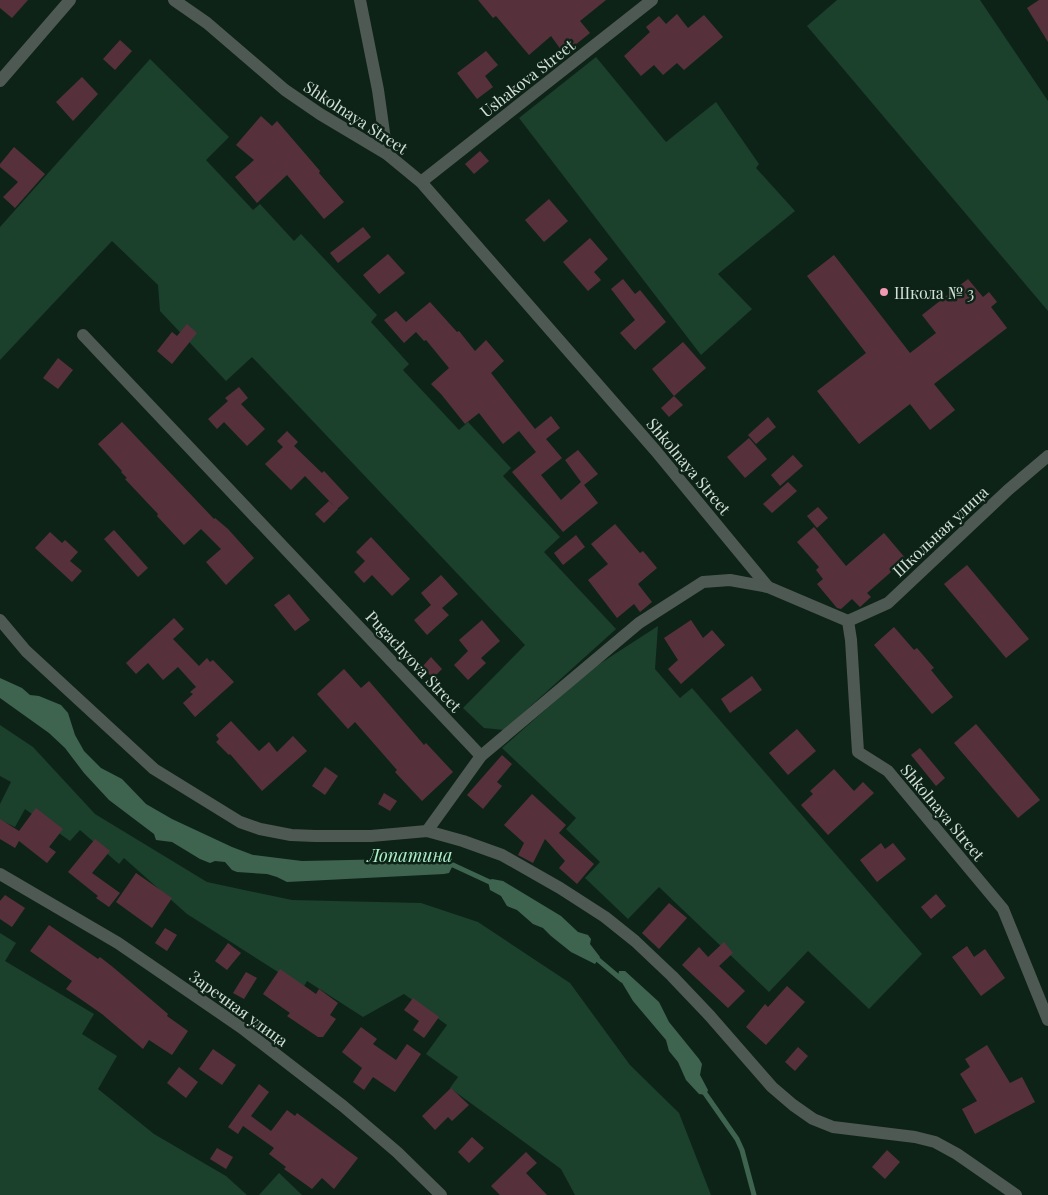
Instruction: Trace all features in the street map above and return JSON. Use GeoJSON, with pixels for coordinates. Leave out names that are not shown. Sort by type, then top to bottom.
{"type":"FeatureCollection","features":[{"type":"Feature","properties":{"kind":"street"},"geometry":{"type":"LineString","coordinates":[[0,81],[70,0]]}},
{"type":"Feature","properties":{"kind":"street","name":"Shkolnaya Street"},"geometry":{"type":"LineString","coordinates":[[174,0],[207,23],[284,90],[320,114],[388,154],[421,182],[655,450],[768,587],[848,621],[851,640],[858,752],[888,771],[1003,909],[1048,1020]]}},
{"type":"Feature","properties":{"kind":"street"},"geometry":{"type":"LineString","coordinates":[[360,0],[378,90],[388,154]]}},
{"type":"Feature","properties":{"kind":"street","name":"Ushakova Street"},"geometry":{"type":"LineString","coordinates":[[421,182],[652,0]]}},
{"type":"Feature","properties":{"kind":"street","name":"Pugachyova Street"},"geometry":{"type":"LineString","coordinates":[[83,335],[481,756]]}},
{"type":"Feature","properties":{"kind":"street","name":"Школьная улица"},"geometry":{"type":"LineString","coordinates":[[848,621],[888,603],[1008,490],[1048,456]]}},
{"type":"Feature","properties":{"kind":"street"},"geometry":{"type":"LineString","coordinates":[[427,831],[481,756],[639,623],[703,582],[730,580],[768,587]]}},
{"type":"Feature","properties":{"kind":"street"},"geometry":{"type":"LineString","coordinates":[[0,620],[26,651],[154,769],[240,822],[268,831],[291,835],[371,836],[427,831],[502,855],[560,888],[605,917],[635,941],[672,976],[772,1087],[793,1106],[813,1119],[833,1127],[915,1137],[934,1142],[957,1154],[1016,1195]]}},
{"type":"Feature","properties":{"kind":"street","name":"Заречная улица"},"geometry":{"type":"LineString","coordinates":[[0,874],[118,943],[242,1028],[344,1106],[397,1152],[441,1195]]}},
{"type":"Feature","properties":{"kind":"shaded area"},"geometry":{"type":"Polygon","coordinates":[[[837,0],[980,0],[1048,101],[1048,311],[807,26],[837,0]]]}},
{"type":"Feature","properties":{"kind":"shaded area"},"geometry":{"type":"Polygon","coordinates":[[[596,57],[666,142],[716,102],[759,164],[756,168],[795,211],[718,274],[752,309],[701,355],[519,118],[596,57]]]}},
{"type":"Feature","properties":{"kind":"shaded area"},"geometry":{"type":"Polygon","coordinates":[[[150,59],[229,137],[206,160],[253,210],[260,204],[294,241],[301,234],[377,315],[371,322],[409,364],[403,370],[459,430],[468,422],[511,468],[503,476],[560,537],[544,552],[616,629],[504,730],[484,728],[463,708],[525,645],[252,357],[226,381],[160,311],[158,285],[112,241],[0,360],[0,227],[150,59]]]}},
{"type":"Feature","properties":{"kind":"shaded area"},"geometry":{"type":"Polygon","coordinates":[[[658,626],[655,669],[680,698],[692,688],[922,954],[869,1009],[808,951],[769,992],[659,887],[628,919],[585,878],[600,862],[566,829],[576,818],[502,748],[590,670],[658,626]]]}},
{"type":"Feature","properties":{"kind":"shaded area"},"geometry":{"type":"Polygon","coordinates":[[[0,678],[22,688],[30,695],[39,696],[61,705],[68,713],[75,735],[84,751],[101,768],[122,779],[146,804],[172,819],[232,847],[253,855],[302,861],[443,858],[453,865],[449,873],[444,874],[287,882],[267,874],[237,872],[232,870],[225,862],[215,861],[210,863],[200,859],[172,842],[156,840],[154,834],[109,800],[84,773],[65,748],[49,733],[0,698],[0,678]]]}},
{"type":"Feature","properties":{"kind":"shaded area"},"geometry":{"type":"Polygon","coordinates":[[[0,725],[33,747],[95,814],[207,882],[292,900],[421,903],[478,922],[570,983],[630,1065],[679,1113],[711,1195],[575,1195],[561,1169],[450,1088],[458,1077],[426,1054],[447,1025],[404,994],[363,1017],[307,981],[303,988],[187,914],[124,858],[119,864],[80,830],[70,841],[25,809],[15,827],[0,820],[0,804],[11,782],[0,776],[0,725]]]}},
{"type":"Feature","properties":{"kind":"shaded area"},"geometry":{"type":"Polygon","coordinates":[[[492,879],[503,881],[561,916],[578,932],[588,935],[591,939],[590,944],[600,957],[595,964],[571,952],[543,928],[533,924],[517,910],[507,906],[501,896],[490,890],[488,881],[492,879]]]}},
{"type":"Feature","properties":{"kind":"shaded area"},"geometry":{"type":"Polygon","coordinates":[[[0,933],[16,943],[5,961],[94,1014],[82,1034],[117,1056],[98,1089],[154,1134],[226,1176],[247,1195],[0,1195],[0,933]]]}},
{"type":"Feature","properties":{"kind":"shaded area"},"geometry":{"type":"Polygon","coordinates":[[[619,971],[625,971],[659,1002],[669,1022],[699,1059],[702,1064],[700,1075],[708,1090],[706,1095],[699,1094],[686,1080],[678,1062],[669,1051],[666,1040],[633,1001],[618,976],[619,971]]]}},
{"type":"Feature","properties":{"kind":"shaded area"},"geometry":{"type":"Polygon","coordinates":[[[279,1173],[302,1195],[259,1195],[279,1173]]]}},
{"type":"Feature","properties":{"kind":"building"},"geometry":{"type":"Polygon","coordinates":[[[0,0],[28,0],[12,18],[0,8],[0,0]]]}},
{"type":"Feature","properties":{"kind":"building"},"geometry":{"type":"Polygon","coordinates":[[[478,0],[606,0],[580,21],[590,33],[564,54],[551,36],[529,55],[496,16],[493,18],[478,0]]]}},
{"type":"Feature","properties":{"kind":"building"},"geometry":{"type":"Polygon","coordinates":[[[1039,0],[1048,0],[1048,42],[1027,8],[1039,0]]]}},
{"type":"Feature","properties":{"kind":"building"},"geometry":{"type":"Polygon","coordinates":[[[677,14],[688,28],[704,15],[723,37],[684,70],[677,63],[663,75],[654,65],[641,76],[624,56],[650,32],[646,27],[659,16],[666,24],[677,14]]]}},
{"type":"Feature","properties":{"kind":"building"},"geometry":{"type":"Polygon","coordinates":[[[120,40],[132,51],[115,70],[103,59],[120,40]]]}},
{"type":"Feature","properties":{"kind":"building"},"geometry":{"type":"Polygon","coordinates":[[[486,51],[498,65],[485,76],[493,87],[477,99],[457,73],[486,51]]]}},
{"type":"Feature","properties":{"kind":"building"},"geometry":{"type":"Polygon","coordinates":[[[82,77],[98,94],[73,121],[56,102],[82,77]]]}},
{"type":"Feature","properties":{"kind":"building"},"geometry":{"type":"Polygon","coordinates":[[[261,116],[272,126],[277,121],[344,202],[324,219],[287,175],[257,203],[235,177],[254,160],[236,145],[261,116]]]}},
{"type":"Feature","properties":{"kind":"building"},"geometry":{"type":"Polygon","coordinates":[[[14,147],[45,174],[15,208],[3,197],[18,182],[0,167],[0,164],[14,147]]]}},
{"type":"Feature","properties":{"kind":"building"},"geometry":{"type":"Polygon","coordinates":[[[480,151],[489,161],[474,174],[465,164],[480,151]]]}},
{"type":"Feature","properties":{"kind":"building"},"geometry":{"type":"Polygon","coordinates":[[[549,199],[568,221],[544,242],[525,220],[549,199]]]}},
{"type":"Feature","properties":{"kind":"building"},"geometry":{"type":"Polygon","coordinates":[[[363,227],[371,237],[338,263],[330,253],[363,227]]]}},
{"type":"Feature","properties":{"kind":"building"},"geometry":{"type":"Polygon","coordinates":[[[590,238],[608,259],[594,272],[601,280],[588,291],[563,262],[590,238]]]}},
{"type":"Feature","properties":{"kind":"building"},"geometry":{"type":"Polygon","coordinates":[[[388,254],[405,273],[379,294],[363,275],[388,254]]]}},
{"type":"Feature","properties":{"kind":"building"},"geometry":{"type":"Polygon","coordinates":[[[834,255],[910,353],[936,333],[922,315],[968,279],[983,297],[989,292],[997,302],[991,307],[1007,328],[934,384],[955,410],[930,430],[910,404],[859,444],[817,391],[866,353],[807,276],[834,255]]]}},
{"type":"Feature","properties":{"kind":"building"},"geometry":{"type":"Polygon","coordinates":[[[623,279],[635,294],[640,290],[666,322],[635,350],[620,333],[635,320],[611,289],[623,279]]]}},
{"type":"Feature","properties":{"kind":"building"},"geometry":{"type":"Polygon","coordinates":[[[430,302],[457,332],[459,331],[475,351],[486,340],[504,361],[491,373],[535,429],[551,416],[560,428],[546,439],[562,458],[541,475],[561,500],[581,482],[565,460],[578,450],[598,474],[584,485],[598,503],[563,532],[512,472],[536,452],[519,431],[503,444],[479,413],[465,424],[431,384],[449,368],[426,340],[424,341],[416,332],[404,343],[384,320],[396,311],[406,322],[430,302]]]}},
{"type":"Feature","properties":{"kind":"building"},"geometry":{"type":"Polygon","coordinates":[[[187,324],[197,333],[172,364],[157,351],[172,332],[177,336],[187,324]]]}},
{"type":"Feature","properties":{"kind":"building"},"geometry":{"type":"Polygon","coordinates":[[[683,342],[706,368],[674,396],[652,369],[683,342]]]}},
{"type":"Feature","properties":{"kind":"building"},"geometry":{"type":"Polygon","coordinates":[[[58,358],[73,370],[58,389],[43,378],[58,358]]]}},
{"type":"Feature","properties":{"kind":"building"},"geometry":{"type":"Polygon","coordinates":[[[239,387],[248,398],[241,404],[265,429],[247,446],[224,422],[217,429],[208,419],[228,401],[225,398],[239,387]]]}},
{"type":"Feature","properties":{"kind":"building"},"geometry":{"type":"Polygon","coordinates":[[[674,396],[683,405],[669,417],[661,408],[674,396]]]}},
{"type":"Feature","properties":{"kind":"building"},"geometry":{"type":"Polygon","coordinates":[[[768,417],[776,427],[756,444],[748,435],[768,417]]]}},
{"type":"Feature","properties":{"kind":"building"},"geometry":{"type":"Polygon","coordinates":[[[122,422],[214,519],[228,529],[254,558],[226,585],[206,562],[221,549],[201,529],[184,545],[125,479],[127,478],[122,471],[98,444],[122,422]]]}},
{"type":"Feature","properties":{"kind":"building"},"geometry":{"type":"Polygon","coordinates":[[[287,431],[298,442],[294,446],[322,473],[324,471],[349,498],[337,509],[305,476],[291,490],[265,464],[283,447],[277,441],[287,431]]]}},
{"type":"Feature","properties":{"kind":"building"},"geometry":{"type":"Polygon","coordinates":[[[749,438],[767,459],[745,478],[727,457],[749,438]]]}},
{"type":"Feature","properties":{"kind":"building"},"geometry":{"type":"Polygon","coordinates":[[[793,455],[803,466],[780,486],[771,475],[793,455]]]}},
{"type":"Feature","properties":{"kind":"building"},"geometry":{"type":"Polygon","coordinates":[[[788,482],[797,491],[772,513],[763,504],[788,482]]]}},
{"type":"Feature","properties":{"kind":"building"},"geometry":{"type":"Polygon","coordinates":[[[329,501],[338,509],[324,523],[315,514],[329,501]]]}},
{"type":"Feature","properties":{"kind":"building"},"geometry":{"type":"Polygon","coordinates":[[[818,507],[828,518],[817,528],[807,516],[818,507]]]}},
{"type":"Feature","properties":{"kind":"building"},"geometry":{"type":"Polygon","coordinates":[[[615,524],[640,553],[643,551],[657,568],[638,584],[652,602],[640,612],[634,604],[617,618],[588,580],[608,564],[591,544],[615,524]]]}},
{"type":"Feature","properties":{"kind":"building"},"geometry":{"type":"Polygon","coordinates":[[[814,527],[846,566],[884,533],[906,559],[867,593],[871,597],[860,607],[852,599],[841,609],[837,608],[817,584],[823,579],[816,570],[819,567],[797,542],[814,527]]]}},
{"type":"Feature","properties":{"kind":"building"},"geometry":{"type":"Polygon","coordinates":[[[114,530],[148,568],[138,577],[104,539],[114,530]]]}},
{"type":"Feature","properties":{"kind":"building"},"geometry":{"type":"Polygon","coordinates":[[[50,532],[62,543],[65,540],[78,552],[70,561],[82,571],[72,582],[35,548],[50,532]]]}},
{"type":"Feature","properties":{"kind":"building"},"geometry":{"type":"Polygon","coordinates":[[[576,535],[585,547],[563,565],[554,553],[576,535]]]}},
{"type":"Feature","properties":{"kind":"building"},"geometry":{"type":"Polygon","coordinates":[[[371,537],[410,579],[392,596],[372,575],[364,583],[354,572],[365,561],[356,552],[371,537]]]}},
{"type":"Feature","properties":{"kind":"building"},"geometry":{"type":"Polygon","coordinates":[[[967,565],[1029,639],[1006,658],[944,584],[967,565]]]}},
{"type":"Feature","properties":{"kind":"building"},"geometry":{"type":"Polygon","coordinates":[[[441,575],[458,594],[442,608],[449,615],[427,635],[414,620],[431,605],[421,593],[441,575]]]}},
{"type":"Feature","properties":{"kind":"building"},"geometry":{"type":"Polygon","coordinates":[[[289,594],[310,620],[295,631],[274,605],[289,594]]]}},
{"type":"Feature","properties":{"kind":"building"},"geometry":{"type":"Polygon","coordinates":[[[174,618],[184,629],[173,639],[199,666],[207,658],[210,662],[213,660],[234,682],[195,717],[183,703],[193,694],[190,692],[196,687],[178,667],[163,680],[148,663],[136,674],[126,663],[174,618]]]}},
{"type":"Feature","properties":{"kind":"building"},"geometry":{"type":"Polygon","coordinates":[[[482,620],[500,641],[481,658],[486,663],[468,680],[454,665],[468,651],[459,640],[482,620]]]}},
{"type":"Feature","properties":{"kind":"building"},"geometry":{"type":"Polygon","coordinates":[[[691,620],[703,638],[712,630],[725,645],[681,684],[668,669],[678,660],[664,638],[691,620]]]}},
{"type":"Feature","properties":{"kind":"building"},"geometry":{"type":"Polygon","coordinates":[[[894,627],[914,650],[917,648],[934,668],[931,670],[953,697],[932,714],[874,645],[894,627]]]}},
{"type":"Feature","properties":{"kind":"building"},"geometry":{"type":"Polygon","coordinates":[[[431,657],[442,669],[433,678],[422,667],[431,657]]]}},
{"type":"Feature","properties":{"kind":"building"},"geometry":{"type":"Polygon","coordinates":[[[344,669],[361,688],[369,681],[424,745],[426,743],[453,772],[422,801],[395,772],[397,770],[355,722],[348,729],[317,694],[344,669]]]}},
{"type":"Feature","properties":{"kind":"building"},"geometry":{"type":"Polygon","coordinates":[[[752,676],[762,690],[730,713],[721,699],[752,676]]]}},
{"type":"Feature","properties":{"kind":"building"},"geometry":{"type":"Polygon","coordinates":[[[231,721],[259,751],[269,742],[277,752],[293,736],[307,751],[262,791],[230,754],[216,742],[219,739],[216,735],[231,721]]]}},
{"type":"Feature","properties":{"kind":"building"},"geometry":{"type":"Polygon","coordinates":[[[976,724],[1040,800],[1018,818],[954,743],[976,724]]]}},
{"type":"Feature","properties":{"kind":"building"},"geometry":{"type":"Polygon","coordinates":[[[797,729],[816,751],[788,775],[769,753],[797,729]]]}},
{"type":"Feature","properties":{"kind":"building"},"geometry":{"type":"Polygon","coordinates":[[[920,748],[945,778],[936,786],[911,755],[920,748]]]}},
{"type":"Feature","properties":{"kind":"building"},"geometry":{"type":"Polygon","coordinates":[[[502,755],[512,764],[497,782],[502,786],[483,809],[467,795],[502,755]]]}},
{"type":"Feature","properties":{"kind":"building"},"geometry":{"type":"Polygon","coordinates":[[[325,767],[338,776],[325,795],[312,786],[325,767]]]}},
{"type":"Feature","properties":{"kind":"building"},"geometry":{"type":"Polygon","coordinates":[[[834,769],[854,791],[863,782],[874,793],[828,835],[801,805],[813,794],[810,791],[834,769]]]}},
{"type":"Feature","properties":{"kind":"building"},"geometry":{"type":"Polygon","coordinates":[[[384,793],[397,801],[390,811],[378,804],[384,793]]]}},
{"type":"Feature","properties":{"kind":"building"},"geometry":{"type":"Polygon","coordinates":[[[532,794],[566,825],[559,833],[594,864],[577,884],[559,868],[565,861],[545,839],[533,863],[518,855],[524,843],[504,825],[532,794]]]}},
{"type":"Feature","properties":{"kind":"building"},"geometry":{"type":"Polygon","coordinates":[[[36,808],[63,829],[49,847],[56,852],[47,863],[19,841],[15,848],[0,839],[0,819],[19,831],[36,808]]]}},
{"type":"Feature","properties":{"kind":"building"},"geometry":{"type":"Polygon","coordinates":[[[95,839],[110,851],[92,873],[120,893],[109,907],[96,898],[98,896],[68,872],[95,839]]]}},
{"type":"Feature","properties":{"kind":"building"},"geometry":{"type":"Polygon","coordinates":[[[881,843],[885,849],[893,843],[906,859],[877,882],[860,860],[881,843]]]}},
{"type":"Feature","properties":{"kind":"building"},"geometry":{"type":"Polygon","coordinates":[[[136,873],[172,898],[152,928],[116,902],[136,873]]]}},
{"type":"Feature","properties":{"kind":"building"},"geometry":{"type":"Polygon","coordinates":[[[936,894],[946,906],[931,919],[921,907],[936,894]]]}},
{"type":"Feature","properties":{"kind":"building"},"geometry":{"type":"Polygon","coordinates":[[[5,895],[25,908],[12,927],[0,919],[0,901],[5,895]]]}},
{"type":"Feature","properties":{"kind":"building"},"geometry":{"type":"Polygon","coordinates":[[[669,903],[687,918],[659,949],[642,933],[669,903]]]}},
{"type":"Feature","properties":{"kind":"building"},"geometry":{"type":"Polygon","coordinates":[[[49,925],[98,959],[100,957],[168,1014],[167,1016],[188,1031],[172,1055],[149,1040],[143,1049],[102,1014],[66,989],[72,981],[30,951],[49,925]]]}},
{"type":"Feature","properties":{"kind":"building"},"geometry":{"type":"Polygon","coordinates":[[[165,928],[177,935],[167,951],[155,943],[165,928]]]}},
{"type":"Feature","properties":{"kind":"building"},"geometry":{"type":"Polygon","coordinates":[[[724,942],[733,953],[719,966],[745,991],[728,1008],[682,965],[699,947],[708,957],[724,942]]]}},
{"type":"Feature","properties":{"kind":"building"},"geometry":{"type":"Polygon","coordinates":[[[228,943],[241,953],[227,970],[215,961],[228,943]]]}},
{"type":"Feature","properties":{"kind":"building"},"geometry":{"type":"Polygon","coordinates":[[[967,946],[974,957],[985,949],[1005,978],[981,996],[952,957],[967,946]]]}},
{"type":"Feature","properties":{"kind":"building"},"geometry":{"type":"Polygon","coordinates":[[[280,969],[316,994],[319,989],[338,1003],[330,1015],[336,1019],[323,1037],[318,1037],[287,1016],[290,1013],[263,994],[280,969]]]}},
{"type":"Feature","properties":{"kind":"building"},"geometry":{"type":"Polygon","coordinates":[[[246,972],[257,978],[244,999],[233,993],[246,972]]]}},
{"type":"Feature","properties":{"kind":"building"},"geometry":{"type":"Polygon","coordinates":[[[787,986],[805,1002],[766,1045],[746,1027],[765,1004],[768,1007],[787,986]]]}},
{"type":"Feature","properties":{"kind":"building"},"geometry":{"type":"Polygon","coordinates":[[[413,998],[439,1017],[424,1038],[413,1030],[419,1021],[404,1010],[413,998]]]}},
{"type":"Feature","properties":{"kind":"building"},"geometry":{"type":"Polygon","coordinates":[[[361,1027],[377,1039],[373,1044],[396,1060],[407,1044],[421,1054],[395,1092],[373,1077],[364,1090],[353,1082],[362,1068],[342,1052],[361,1027]]]}},
{"type":"Feature","properties":{"kind":"building"},"geometry":{"type":"Polygon","coordinates":[[[987,1045],[1010,1083],[1022,1077],[1035,1102],[975,1134],[962,1109],[977,1101],[960,1074],[970,1067],[965,1059],[987,1045]]]}},
{"type":"Feature","properties":{"kind":"building"},"geometry":{"type":"Polygon","coordinates":[[[798,1047],[808,1056],[795,1071],[785,1062],[798,1047]]]}},
{"type":"Feature","properties":{"kind":"building"},"geometry":{"type":"Polygon","coordinates":[[[213,1049],[236,1065],[222,1085],[199,1069],[213,1049]]]}},
{"type":"Feature","properties":{"kind":"building"},"geometry":{"type":"Polygon","coordinates":[[[179,1067],[198,1082],[186,1098],[167,1083],[179,1067]]]}},
{"type":"Feature","properties":{"kind":"building"},"geometry":{"type":"Polygon","coordinates":[[[259,1084],[269,1092],[251,1116],[271,1131],[287,1110],[295,1116],[297,1113],[358,1158],[334,1189],[322,1178],[312,1189],[284,1169],[286,1167],[269,1154],[274,1148],[243,1126],[238,1134],[228,1127],[259,1084]]]}},
{"type":"Feature","properties":{"kind":"building"},"geometry":{"type":"Polygon","coordinates":[[[451,1088],[469,1105],[452,1121],[448,1117],[435,1130],[422,1116],[451,1088]]]}},
{"type":"Feature","properties":{"kind":"building"},"geometry":{"type":"Polygon","coordinates":[[[472,1137],[484,1148],[469,1163],[458,1152],[472,1137]]]}},
{"type":"Feature","properties":{"kind":"building"},"geometry":{"type":"Polygon","coordinates":[[[217,1148],[233,1157],[226,1169],[210,1159],[217,1148]]]}},
{"type":"Feature","properties":{"kind":"building"},"geometry":{"type":"Polygon","coordinates":[[[887,1150],[900,1162],[885,1179],[872,1167],[887,1150]]]}},
{"type":"Feature","properties":{"kind":"building"},"geometry":{"type":"Polygon","coordinates":[[[526,1152],[537,1163],[526,1173],[547,1195],[500,1195],[491,1186],[526,1152]]]}},
{"type":"Feature","properties":{"kind":"waterway","name":"Лопатина"},"geometry":{"type":"LineString","coordinates":[[446,865],[453,865],[494,884]]}},
{"type":"Feature","properties":{"kind":"waterway","name":"Лопатина"},"geometry":{"type":"LineString","coordinates":[[596,958],[622,980]]}},
{"type":"Feature","properties":{"kind":"waterway","name":"Лопатина"},"geometry":{"type":"LineString","coordinates":[[702,1089],[737,1139],[742,1150],[754,1195]]}},
{"type":"Feature","properties":{"kind":"place","name":"Школа № 3"},"geometry":{"type":"Point","coordinates":[884,292]}}]}
